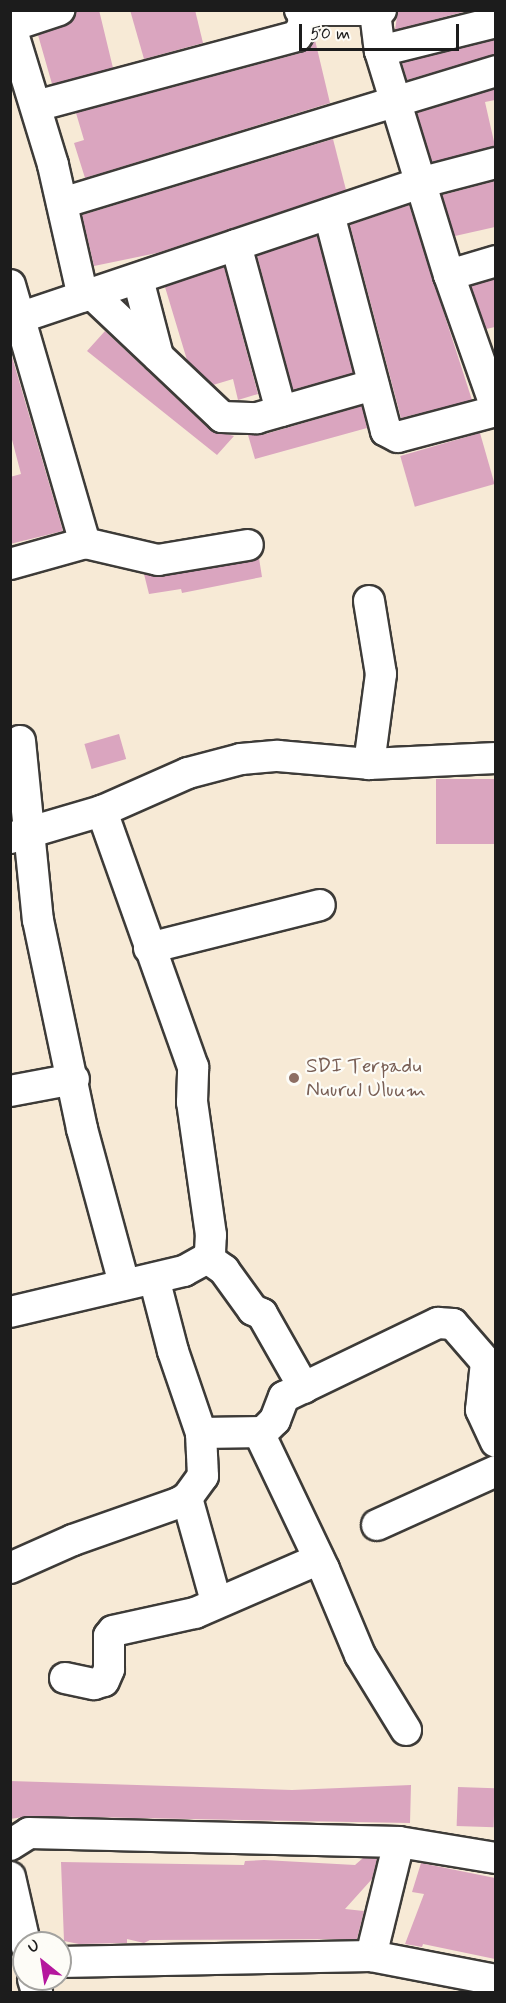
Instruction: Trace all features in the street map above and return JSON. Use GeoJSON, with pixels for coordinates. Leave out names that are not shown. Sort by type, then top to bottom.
{"type":"FeatureCollection","features":[{"type":"Feature","properties":{"kind":"street"},"geometry":{"type":"LineString","coordinates":[[59,10],[11,25],[36,106],[87,295],[158,356],[222,417],[239,420],[281,411],[373,385]]}},
{"type":"Feature","properties":{"kind":"street"},"geometry":{"type":"LineString","coordinates":[[36,106],[297,36],[304,24],[301,11],[378,11],[380,51],[423,182],[449,275],[487,352],[495,410],[398,437],[390,436],[386,431],[373,385],[329,214]]}},
{"type":"Feature","properties":{"kind":"street"},"geometry":{"type":"LineString","coordinates":[[380,51],[495,22]]}},
{"type":"Feature","properties":{"kind":"street"},"geometry":{"type":"LineString","coordinates":[[62,203],[495,71]]}},
{"type":"Feature","properties":{"kind":"street"},"geometry":{"type":"LineString","coordinates":[[15,319],[423,182],[495,163]]}},
{"type":"Feature","properties":{"kind":"street"},"geometry":{"type":"LineString","coordinates":[[236,245],[281,411]]}},
{"type":"Feature","properties":{"kind":"street"},"geometry":{"type":"LineString","coordinates":[[449,275],[495,261]]}},
{"type":"Feature","properties":{"kind":"street"},"geometry":{"type":"LineString","coordinates":[[138,279],[158,356]]}},
{"type":"Feature","properties":{"kind":"street"},"geometry":{"type":"LineString","coordinates":[[10,285],[15,319],[85,543]]}},
{"type":"Feature","properties":{"kind":"street"},"geometry":{"type":"LineString","coordinates":[[10,564],[85,543],[158,560],[248,545]]}},
{"type":"Feature","properties":{"kind":"street"},"geometry":{"type":"LineString","coordinates":[[369,602],[381,674],[369,764]]}},
{"type":"Feature","properties":{"kind":"street"},"geometry":{"type":"LineString","coordinates":[[20,741],[19,837],[74,1079],[82,1129],[124,1284]]}},
{"type":"Feature","properties":{"kind":"street"},"geometry":{"type":"LineString","coordinates":[[19,837],[102,811],[188,773],[241,759],[278,756],[369,764],[495,758]]}},
{"type":"Feature","properties":{"kind":"street"},"geometry":{"type":"LineString","coordinates":[[102,811],[193,1067],[196,1145],[211,1235],[207,1258]]}},
{"type":"Feature","properties":{"kind":"street"},"geometry":{"type":"LineString","coordinates":[[149,948],[320,905]]}},
{"type":"Feature","properties":{"kind":"street"},"geometry":{"type":"LineString","coordinates":[[10,1090],[74,1079]]}},
{"type":"Feature","properties":{"kind":"street"},"geometry":{"type":"LineString","coordinates":[[10,1312],[184,1271],[207,1258]]}},
{"type":"Feature","properties":{"kind":"street"},"geometry":{"type":"LineString","coordinates":[[207,1258],[224,1270],[253,1310],[262,1314],[304,1388]]}},
{"type":"Feature","properties":{"kind":"street"},"geometry":{"type":"LineString","coordinates":[[10,1568],[187,1498],[203,1476],[201,1433],[172,1351],[154,1278]]}},
{"type":"Feature","properties":{"kind":"street"},"geometry":{"type":"LineString","coordinates":[[406,1730],[360,1655],[319,1559],[259,1439],[274,1420],[284,1397],[423,1327],[453,1324],[486,1362],[481,1410],[495,1442]]}},
{"type":"Feature","properties":{"kind":"street"},"geometry":{"type":"LineString","coordinates":[[201,1433],[264,1432]]}},
{"type":"Feature","properties":{"kind":"street"},"geometry":{"type":"LineString","coordinates":[[377,1525],[495,1471]]}},
{"type":"Feature","properties":{"kind":"street"},"geometry":{"type":"LineString","coordinates":[[187,1498],[216,1601]]}},
{"type":"Feature","properties":{"kind":"street"},"geometry":{"type":"LineString","coordinates":[[65,1678],[94,1683],[104,1681],[109,1669],[109,1636],[113,1631],[186,1616],[216,1601],[247,1593],[319,1559]]}},
{"type":"Feature","properties":{"kind":"street"},"geometry":{"type":"LineString","coordinates":[[10,1845],[29,1833],[399,1842],[495,1858]]}},
{"type":"Feature","properties":{"kind":"street"},"geometry":{"type":"LineString","coordinates":[[372,1956],[399,1842]]}},
{"type":"Feature","properties":{"kind":"street"},"geometry":{"type":"LineString","coordinates":[[10,1877],[22,1931]]}},
{"type":"Feature","properties":{"kind":"street"},"geometry":{"type":"LineString","coordinates":[[72,1962],[372,1956],[495,1980]]}},
{"type":"Feature","properties":{"kind":"building"},"geometry":{"type":"Polygon","coordinates":[[[99,10],[113,68],[52,84],[38,35],[65,26],[76,11],[99,10]]]}},
{"type":"Feature","properties":{"kind":"building"},"geometry":{"type":"Polygon","coordinates":[[[130,10],[195,10],[203,43],[144,59],[130,10]]]}},
{"type":"Feature","properties":{"kind":"building"},"geometry":{"type":"Polygon","coordinates":[[[398,10],[471,10],[395,30],[398,10]]]}},
{"type":"Feature","properties":{"kind":"building"},"geometry":{"type":"Polygon","coordinates":[[[315,40],[330,103],[85,178],[74,143],[84,140],[76,113],[301,53],[315,40]]]}},
{"type":"Feature","properties":{"kind":"building"},"geometry":{"type":"Polygon","coordinates":[[[495,40],[495,54],[407,80],[402,63],[495,40]]]}},
{"type":"Feature","properties":{"kind":"building"},"geometry":{"type":"Polygon","coordinates":[[[495,89],[495,100],[485,102],[495,146],[432,162],[417,113],[495,89]]]}},
{"type":"Feature","properties":{"kind":"building"},"geometry":{"type":"Polygon","coordinates":[[[333,139],[346,190],[157,253],[94,266],[82,215],[333,139]]]}},
{"type":"Feature","properties":{"kind":"building"},"geometry":{"type":"Polygon","coordinates":[[[495,181],[495,227],[455,236],[442,195],[495,181]]]}},
{"type":"Feature","properties":{"kind":"building"},"geometry":{"type":"Polygon","coordinates":[[[409,205],[472,400],[401,418],[350,225],[409,205]]]}},
{"type":"Feature","properties":{"kind":"building"},"geometry":{"type":"Polygon","coordinates":[[[317,236],[354,373],[293,389],[256,252],[317,236]]]}},
{"type":"Feature","properties":{"kind":"building"},"geometry":{"type":"Polygon","coordinates":[[[224,267],[258,394],[238,400],[233,379],[213,385],[187,360],[165,287],[224,267]]]}},
{"type":"Feature","properties":{"kind":"building"},"geometry":{"type":"Polygon","coordinates":[[[495,279],[495,327],[486,329],[471,286],[495,279]]]}},
{"type":"Feature","properties":{"kind":"building"},"geometry":{"type":"Polygon","coordinates":[[[105,331],[210,430],[234,436],[217,455],[87,351],[105,331]]]}},
{"type":"Feature","properties":{"kind":"building"},"geometry":{"type":"Polygon","coordinates":[[[10,350],[63,531],[10,544],[10,477],[21,474],[10,432],[10,350]]]}},
{"type":"Feature","properties":{"kind":"building"},"geometry":{"type":"Polygon","coordinates":[[[362,406],[367,428],[255,459],[248,435],[262,435],[362,406]]]}},
{"type":"Feature","properties":{"kind":"building"},"geometry":{"type":"Polygon","coordinates":[[[480,433],[495,484],[415,507],[400,456],[480,433]]]}},
{"type":"Feature","properties":{"kind":"building"},"geometry":{"type":"Polygon","coordinates":[[[259,558],[262,577],[182,593],[181,589],[149,594],[144,574],[161,577],[259,558]]]}},
{"type":"Feature","properties":{"kind":"building"},"geometry":{"type":"Polygon","coordinates":[[[119,734],[126,759],[92,769],[84,744],[119,734]]]}},
{"type":"Feature","properties":{"kind":"building"},"geometry":{"type":"Polygon","coordinates":[[[436,779],[495,779],[495,844],[436,844],[436,779]]]}},
{"type":"Feature","properties":{"kind":"building"},"geometry":{"type":"Polygon","coordinates":[[[10,1781],[292,1790],[411,1785],[410,1823],[29,1816],[10,1819],[10,1781]]]}},
{"type":"Feature","properties":{"kind":"building"},"geometry":{"type":"Polygon","coordinates":[[[458,1787],[495,1788],[494,1827],[457,1826],[458,1787]]]}},
{"type":"Feature","properties":{"kind":"building"},"geometry":{"type":"Polygon","coordinates":[[[363,1858],[377,1859],[372,1879],[345,1909],[364,1911],[357,1939],[150,1940],[144,1943],[127,1939],[127,1943],[79,1944],[72,1943],[72,1931],[64,1931],[61,1862],[244,1865],[245,1861],[264,1860],[355,1865],[363,1858]]]}},
{"type":"Feature","properties":{"kind":"building"},"geometry":{"type":"Polygon","coordinates":[[[421,1863],[495,1878],[495,1959],[423,1944],[422,1947],[405,1944],[424,1894],[412,1892],[421,1863]]]}},
{"type":"Feature","properties":{"kind":"place","name":"SDI Terpadu Nuurul Uluum"},"geometry":{"type":"Point","coordinates":[294,1078]}}]}
